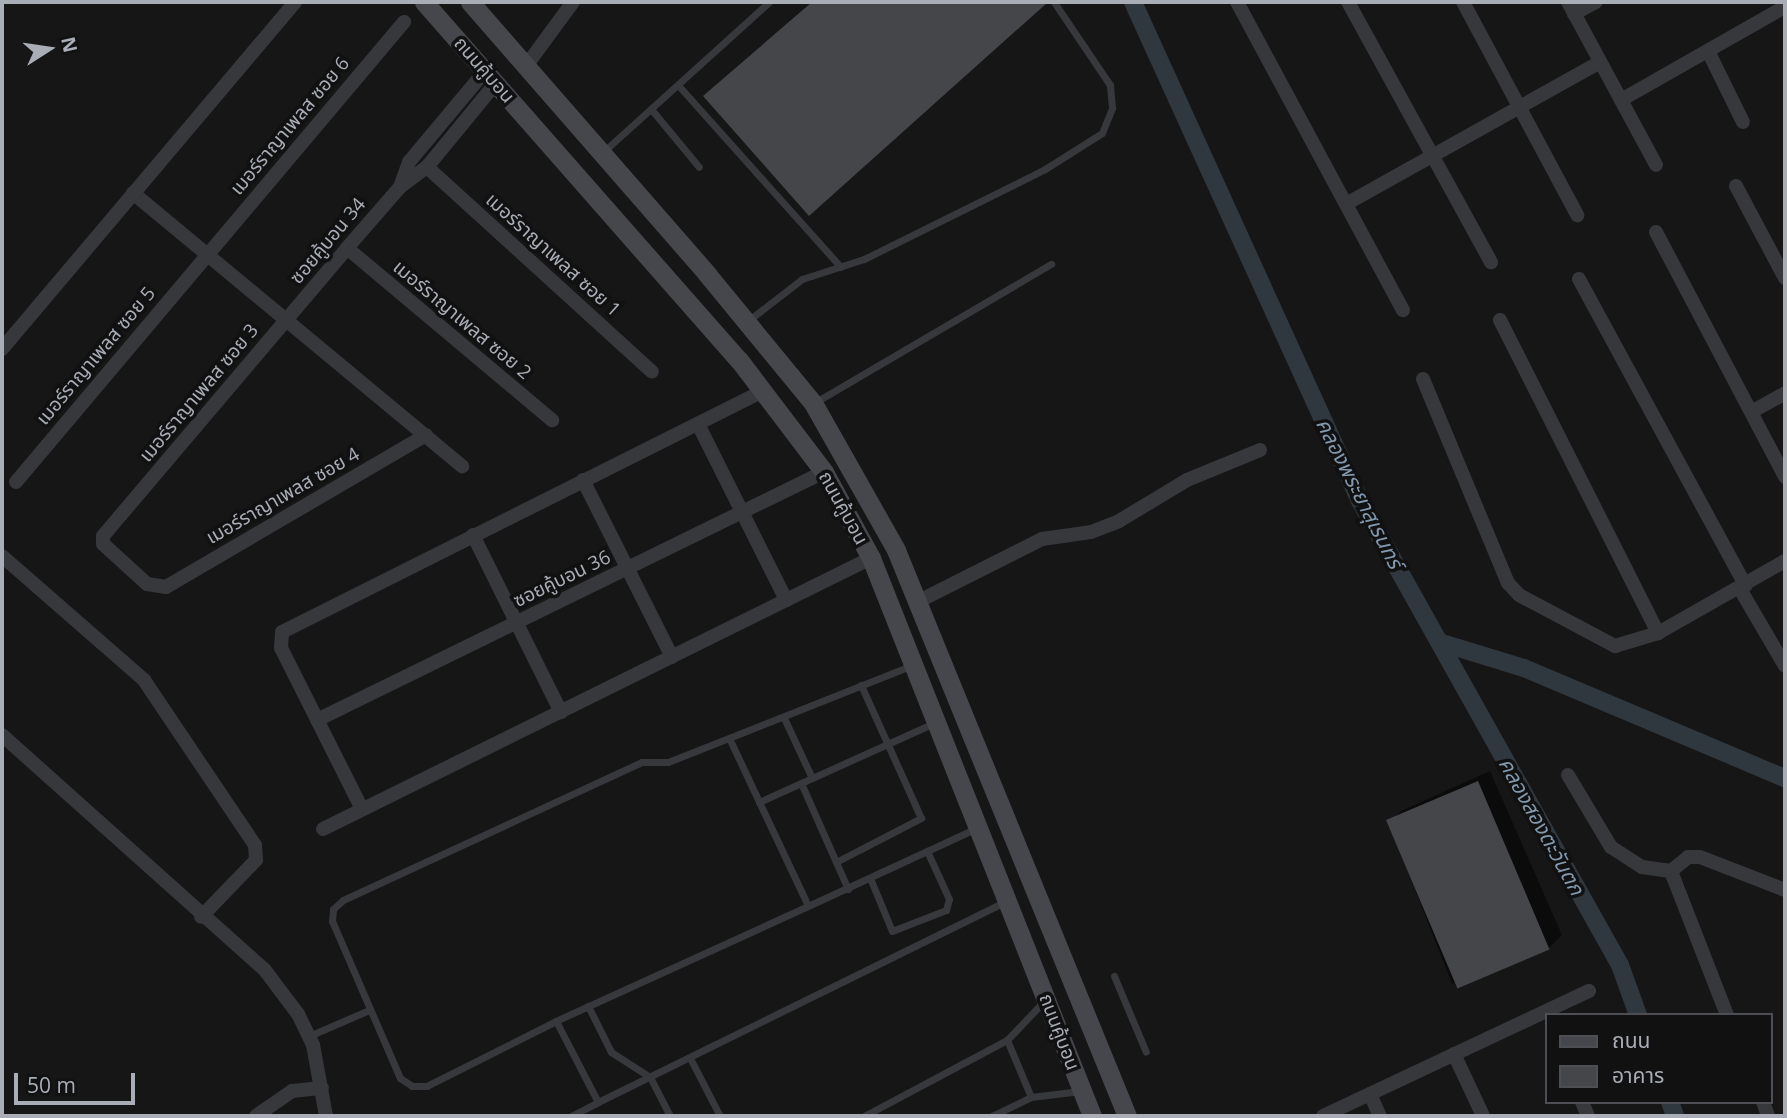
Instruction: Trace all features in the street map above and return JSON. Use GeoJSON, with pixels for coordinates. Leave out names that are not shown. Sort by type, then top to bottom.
{"type":"FeatureCollection","features":[{"type":"Feature","properties":{"kind":"main road","name":"ถนนคู้บอน"},"geometry":{"type":"LineString","coordinates":[[424,2],[763,391],[824,472],[871,558],[980,827],[1092,1116]]}},
{"type":"Feature","properties":{"kind":"main road","name":"ถนนคู้บอน"},"geometry":{"type":"LineString","coordinates":[[470,2],[602,152],[813,403],[896,550],[1127,1116]]}},
{"type":"Feature","properties":{"kind":"main road"},"geometry":{"type":"LineString","coordinates":[[967,795],[992,785]]}},
{"type":"Feature","properties":{"kind":"street"},"geometry":{"type":"LineString","coordinates":[[2,349],[295,2]]}},
{"type":"Feature","properties":{"kind":"street"},"geometry":{"type":"LineString","coordinates":[[526,65],[573,2]]}},
{"type":"Feature","properties":{"kind":"street"},"geometry":{"type":"LineString","coordinates":[[1237,2],[1403,310]]}},
{"type":"Feature","properties":{"kind":"street"},"geometry":{"type":"LineString","coordinates":[[1348,2],[1434,154],[1491,262]]}},
{"type":"Feature","properties":{"kind":"street"},"geometry":{"type":"LineString","coordinates":[[1463,2],[1577,215]]}},
{"type":"Feature","properties":{"kind":"street"},"geometry":{"type":"LineString","coordinates":[[1596,2],[1571,8],[1656,165]]}},
{"type":"Feature","properties":{"kind":"street"},"geometry":{"type":"LineString","coordinates":[[1621,100],[1785,7]]}},
{"type":"Feature","properties":{"kind":"street","name":"เมอร์ราญาเพลส ซอย 6"},"geometry":{"type":"LineString","coordinates":[[206,255],[404,22]]}},
{"type":"Feature","properties":{"kind":"street"},"geometry":{"type":"LineString","coordinates":[[1708,51],[1743,122]]}},
{"type":"Feature","properties":{"kind":"street"},"geometry":{"type":"LineString","coordinates":[[1346,204],[1600,62]]}},
{"type":"Feature","properties":{"kind":"street","name":"ซอยคู้บอน 34"},"geometry":{"type":"LineString","coordinates":[[286,321],[400,187],[427,167],[491,77]]}},
{"type":"Feature","properties":{"kind":"street","name":"ซอยคู้บอน 34"},"geometry":{"type":"LineString","coordinates":[[400,187],[409,162],[491,77]]}},
{"type":"Feature","properties":{"kind":"street","name":"เมอร์ราญาเพลส ซอย 1"},"geometry":{"type":"LineString","coordinates":[[427,167],[652,372]]}},
{"type":"Feature","properties":{"kind":"street"},"geometry":{"type":"LineString","coordinates":[[1736,186],[1785,278]]}},
{"type":"Feature","properties":{"kind":"street"},"geometry":{"type":"LineString","coordinates":[[132,193],[286,321]]}},
{"type":"Feature","properties":{"kind":"street"},"geometry":{"type":"LineString","coordinates":[[1657,232],[1753,411],[1785,477]]}},
{"type":"Feature","properties":{"kind":"street","name":"เมอร์ราญาเพลส ซอย 2"},"geometry":{"type":"LineString","coordinates":[[347,248],[552,420]]}},
{"type":"Feature","properties":{"kind":"street","name":"เมอร์ราญาเพลส ซอย 5"},"geometry":{"type":"LineString","coordinates":[[16,482],[206,255]]}},
{"type":"Feature","properties":{"kind":"street"},"geometry":{"type":"LineString","coordinates":[[1579,279],[1785,666]]}},
{"type":"Feature","properties":{"kind":"street"},"geometry":{"type":"LineString","coordinates":[[1500,320],[1658,633]]}},
{"type":"Feature","properties":{"kind":"street","name":"เมอร์ราญาเพลส ซอย 3"},"geometry":{"type":"LineString","coordinates":[[159,589],[147,584],[106,548],[103,536],[286,321],[462,466]]}},
{"type":"Feature","properties":{"kind":"street"},"geometry":{"type":"LineString","coordinates":[[1423,379],[1508,583],[1519,595],[1615,646],[1658,633],[1743,588],[1785,561]]}},
{"type":"Feature","properties":{"kind":"street"},"geometry":{"type":"LineString","coordinates":[[362,809],[281,648],[282,632],[763,391]]}},
{"type":"Feature","properties":{"kind":"street"},"geometry":{"type":"LineString","coordinates":[[1753,411],[1785,393]]}},
{"type":"Feature","properties":{"kind":"street"},"geometry":{"type":"LineString","coordinates":[[698,424],[786,600]]}},
{"type":"Feature","properties":{"kind":"street","name":"เมอร์ราญาเพลส ซอย 4"},"geometry":{"type":"LineString","coordinates":[[159,589],[426,435]]}},
{"type":"Feature","properties":{"kind":"street"},"geometry":{"type":"LineString","coordinates":[[917,602],[1042,539],[1091,532],[1119,521],[1166,491],[1260,450]]}},
{"type":"Feature","properties":{"kind":"street","name":"ซอยคู้บอน 36"},"geometry":{"type":"LineString","coordinates":[[317,720],[824,472]]}},
{"type":"Feature","properties":{"kind":"street"},"geometry":{"type":"LineString","coordinates":[[583,480],[672,657]]}},
{"type":"Feature","properties":{"kind":"street"},"geometry":{"type":"LineString","coordinates":[[473,535],[561,712]]}},
{"type":"Feature","properties":{"kind":"street"},"geometry":{"type":"LineString","coordinates":[[2,556],[144,680],[255,845],[256,860],[201,917]]}},
{"type":"Feature","properties":{"kind":"street"},"geometry":{"type":"LineString","coordinates":[[323,829],[871,558]]}},
{"type":"Feature","properties":{"kind":"street"},"geometry":{"type":"LineString","coordinates":[[2,735],[201,917],[264,969],[309,1036],[326,1116]]}},
{"type":"Feature","properties":{"kind":"street"},"geometry":{"type":"LineString","coordinates":[[1568,775],[1611,847],[1642,867],[1671,871],[1688,857],[1700,857],[1785,890]]}},
{"type":"Feature","properties":{"kind":"street"},"geometry":{"type":"LineString","coordinates":[[1671,871],[1726,1013]]}},
{"type":"Feature","properties":{"kind":"street"},"geometry":{"type":"LineString","coordinates":[[1553,1013],[1589,991]]}},
{"type":"Feature","properties":{"kind":"street"},"geometry":{"type":"LineString","coordinates":[[1323,1116],[1454,1054],[1545,1018]]}},
{"type":"Feature","properties":{"kind":"street"},"geometry":{"type":"LineString","coordinates":[[1454,1054],[1483,1116]]}},
{"type":"Feature","properties":{"kind":"street"},"geometry":{"type":"LineString","coordinates":[[256,1116],[292,1091],[322,1088]]}},
{"type":"Feature","properties":{"kind":"street"},"geometry":{"type":"LineString","coordinates":[[1370,1094],[1380,1116]]}},
{"type":"Feature","properties":{"kind":"lane"},"geometry":{"type":"LineString","coordinates":[[602,152],[769,2]]}},
{"type":"Feature","properties":{"kind":"lane"},"geometry":{"type":"LineString","coordinates":[[747,322],[802,279],[841,267],[1045,169],[1102,133],[1112,108],[1110,85],[1054,2]]}},
{"type":"Feature","properties":{"kind":"lane"},"geometry":{"type":"LineString","coordinates":[[678,85],[841,267]]}},
{"type":"Feature","properties":{"kind":"lane"},"geometry":{"type":"LineString","coordinates":[[651,109],[699,167]]}},
{"type":"Feature","properties":{"kind":"lane"},"geometry":{"type":"LineString","coordinates":[[813,403],[1051,264]]}},
{"type":"Feature","properties":{"kind":"lane"},"geometry":{"type":"LineString","coordinates":[[913,664],[730,740],[668,762],[642,762],[344,900],[334,909],[332,921],[400,1079],[412,1086],[427,1086],[588,1006],[980,827]]}},
{"type":"Feature","properties":{"kind":"lane"},"geometry":{"type":"LineString","coordinates":[[836,862],[920,818],[861,685]]}},
{"type":"Feature","properties":{"kind":"lane"},"geometry":{"type":"LineString","coordinates":[[784,718],[812,778]]}},
{"type":"Feature","properties":{"kind":"lane"},"geometry":{"type":"LineString","coordinates":[[759,802],[937,722]]}},
{"type":"Feature","properties":{"kind":"lane"},"geometry":{"type":"LineString","coordinates":[[730,740],[808,906]]}},
{"type":"Feature","properties":{"kind":"lane"},"geometry":{"type":"LineString","coordinates":[[801,783],[848,889]]}},
{"type":"Feature","properties":{"kind":"lane"},"geometry":{"type":"LineString","coordinates":[[870,878],[892,931],[946,910],[950,899],[927,851]]}},
{"type":"Feature","properties":{"kind":"lane"},"geometry":{"type":"LineString","coordinates":[[573,1116],[1008,900]]}},
{"type":"Feature","properties":{"kind":"lane"},"geometry":{"type":"LineString","coordinates":[[1114,976],[1146,1052]]}},
{"type":"Feature","properties":{"kind":"lane"},"geometry":{"type":"LineString","coordinates":[[864,1116],[1007,1040],[1046,999]]}},
{"type":"Feature","properties":{"kind":"lane"},"geometry":{"type":"LineString","coordinates":[[588,1006],[611,1052],[650,1077],[670,1116]]}},
{"type":"Feature","properties":{"kind":"lane"},"geometry":{"type":"LineString","coordinates":[[309,1036],[369,1010]]}},
{"type":"Feature","properties":{"kind":"lane"},"geometry":{"type":"LineString","coordinates":[[556,1021],[597,1102]]}},
{"type":"Feature","properties":{"kind":"lane"},"geometry":{"type":"LineString","coordinates":[[1007,1040],[1031,1097]]}},
{"type":"Feature","properties":{"kind":"lane"},"geometry":{"type":"LineString","coordinates":[[690,1058],[720,1116]]}},
{"type":"Feature","properties":{"kind":"lane"},"geometry":{"type":"LineString","coordinates":[[992,1116],[1031,1097],[1082,1091]]}},
{"type":"Feature","properties":{"kind":"building"},"geometry":{"type":"Polygon","coordinates":[[[812,2],[1048,2],[809,216],[703,96],[812,2]]]}},
{"type":"Feature","properties":{"kind":"building"},"geometry":{"type":"Polygon","coordinates":[[[1478,781],[1550,949],[1457,989],[1386,820],[1478,781]]]}},
{"type":"Feature","properties":{"kind":"waterway","name":"คลองพระยาสุเรนทร์"},"geometry":{"type":"LineString","coordinates":[[1133,2],[1360,501],[1620,965],[1637,1013]]}},
{"type":"Feature","properties":{"kind":"waterway","name":"คลองพระยาสุเรนทร์"},"geometry":{"type":"LineString","coordinates":[[1439,642],[1524,668],[1785,778]]}},
{"type":"Feature","properties":{"kind":"waterway","name":"คลองสองตะวันตก"},"geometry":{"type":"LineString","coordinates":[[1671,1104],[1675,1116]]}}]}
